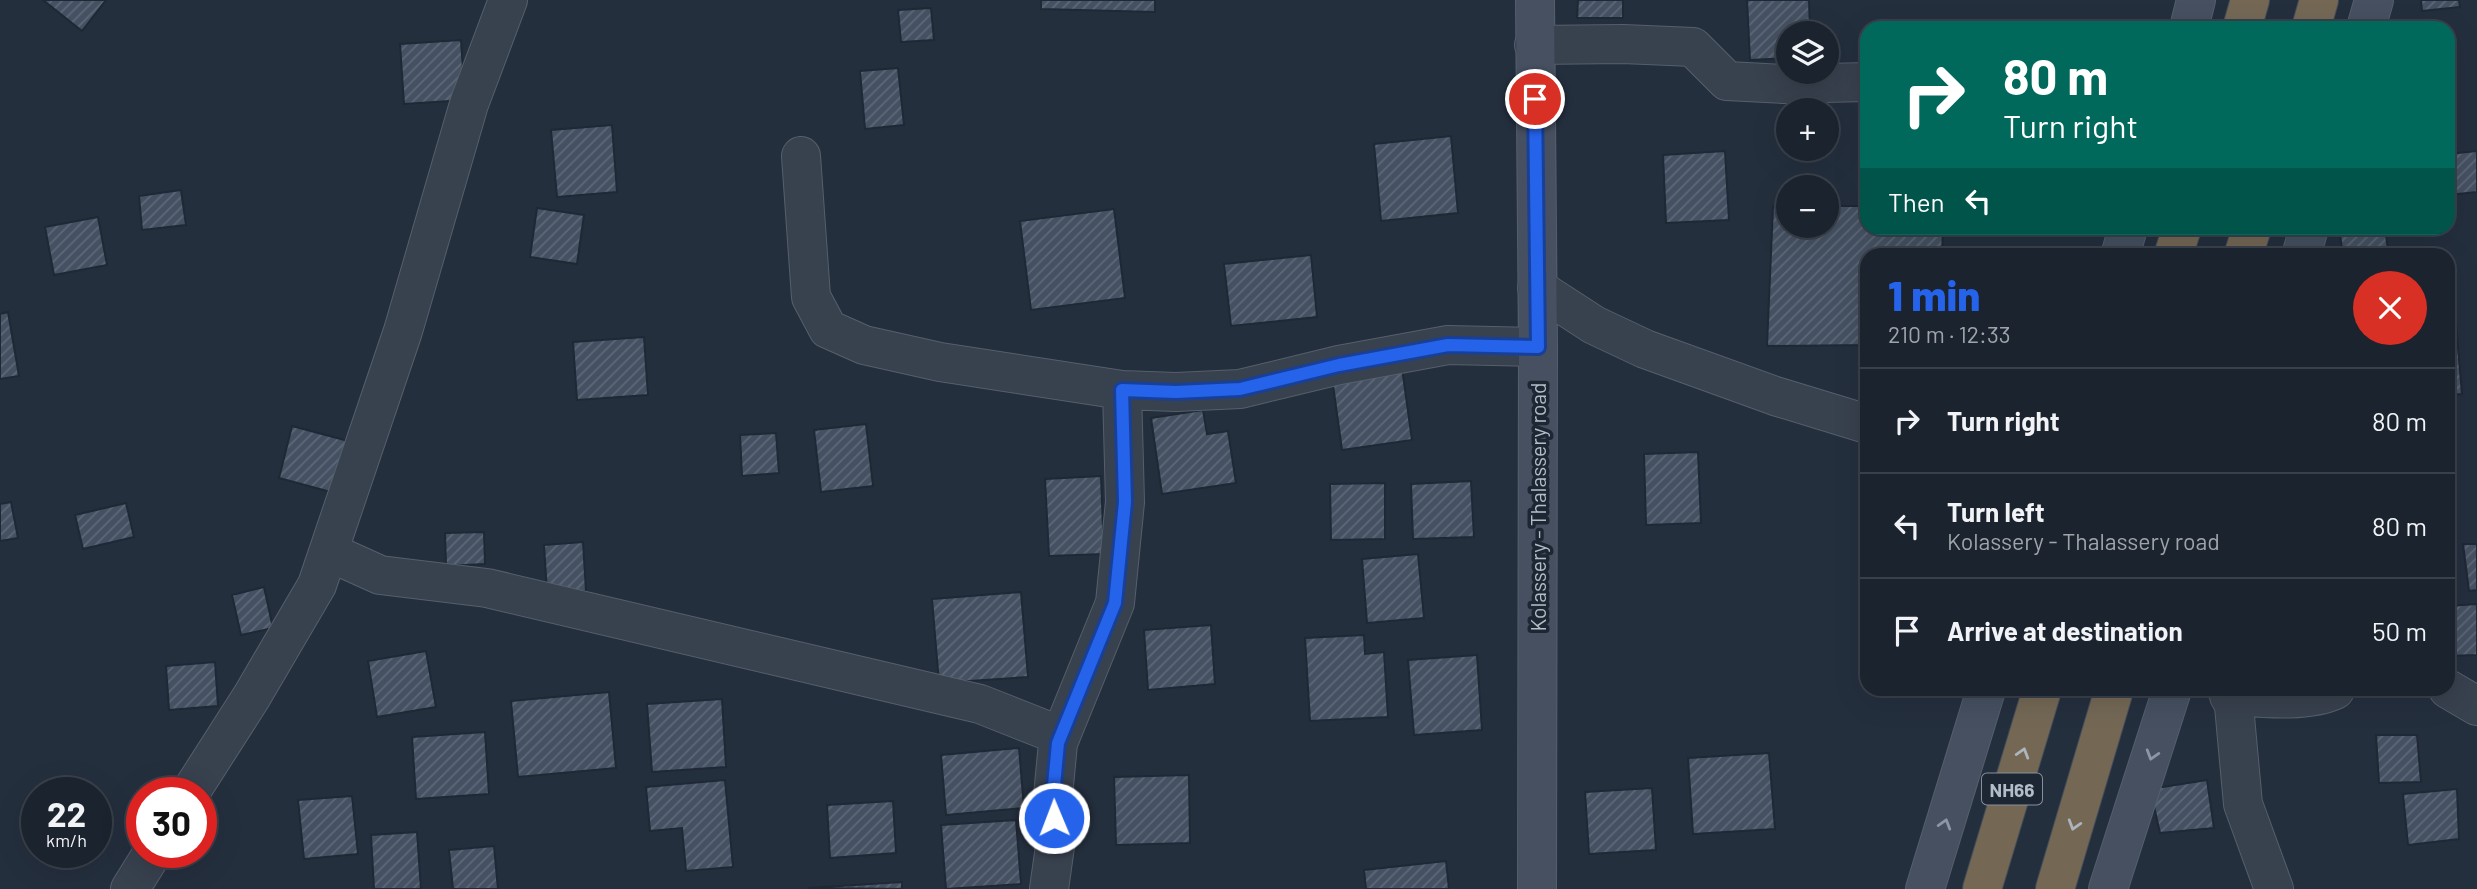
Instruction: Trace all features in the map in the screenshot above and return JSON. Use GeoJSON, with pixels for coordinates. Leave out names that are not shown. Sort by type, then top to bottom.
{"type":"FeatureCollection","features":[{"type":"Feature","properties":{"kind":"highway"},"geometry":{"type":"LineString","coordinates":[[2244,21],[2250,0]]}},
{"type":"Feature","properties":{"kind":"highway"},"geometry":{"type":"LineString","coordinates":[[2313,21],[2319,0]]}},
{"type":"Feature","properties":{"kind":"highway","name":"NH66"},"geometry":{"type":"LineString","coordinates":[[1982,889],[2040,696]]}},
{"type":"Feature","properties":{"kind":"highway"},"geometry":{"type":"LineString","coordinates":[[2055,889],[2112,696]]}},
{"type":"Feature","properties":{"kind":"main road","name":"Kolassery - Thalassery road"},"geometry":{"type":"LineString","coordinates":[[1535,0],[1538,347],[1537,889]]}},
{"type":"Feature","properties":{"kind":"main road"},"geometry":{"type":"LineString","coordinates":[[2191,21],[2196,0]]}},
{"type":"Feature","properties":{"kind":"main road"},"geometry":{"type":"LineString","coordinates":[[2368,21],[2374,0]]}},
{"type":"Feature","properties":{"kind":"main road"},"geometry":{"type":"LineString","coordinates":[[1925,889],[1984,696]]}},
{"type":"Feature","properties":{"kind":"main road"},"geometry":{"type":"LineString","coordinates":[[2108,889],[2170,696]]}},
{"type":"Feature","properties":{"kind":"street"},"geometry":{"type":"LineString","coordinates":[[200,777],[317,586],[403,331],[469,104],[508,0]]}},
{"type":"Feature","properties":{"kind":"street"},"geometry":{"type":"LineString","coordinates":[[1535,46],[1623,44],[1693,47],[1727,81],[1783,84],[1860,82]]}},
{"type":"Feature","properties":{"kind":"street"},"geometry":{"type":"LineString","coordinates":[[801,156],[811,297],[828,329],[864,345],[940,362],[1122,390],[1176,392],[1240,389],[1339,365],[1448,345],[1538,347]]}},
{"type":"Feature","properties":{"kind":"street"},"geometry":{"type":"LineString","coordinates":[[1537,288],[1594,325],[1645,349],[1775,396],[1860,422]]}},
{"type":"Feature","properties":{"kind":"street"},"geometry":{"type":"LineString","coordinates":[[1049,889],[1056,839],[1053,796],[1058,743],[1115,603],[1125,502],[1122,390]]}},
{"type":"Feature","properties":{"kind":"street"},"geometry":{"type":"LineString","coordinates":[[328,552],[380,575],[487,588],[979,704],[1061,736]]}},
{"type":"Feature","properties":{"kind":"street"},"geometry":{"type":"LineString","coordinates":[[2455,694],[2477,706]]}},
{"type":"Feature","properties":{"kind":"street"},"geometry":{"type":"LineString","coordinates":[[2229,696],[2234,706],[2243,804],[2274,889]]}},
{"type":"Feature","properties":{"kind":"street"},"geometry":{"type":"LineString","coordinates":[[2256,696],[2308,696]]}},
{"type":"Feature","properties":{"kind":"street"},"geometry":{"type":"LineString","coordinates":[[130,889],[143,868]]}},
{"type":"Feature","properties":{"kind":"building"},"geometry":{"type":"Polygon","coordinates":[[[43,0],[106,0],[82,31],[43,0]]]}},
{"type":"Feature","properties":{"kind":"building"},"geometry":{"type":"Polygon","coordinates":[[[1041,0],[1155,0],[1155,12],[1041,9],[1041,0]]]}},
{"type":"Feature","properties":{"kind":"building"},"geometry":{"type":"Polygon","coordinates":[[[1578,0],[1623,0],[1623,18],[1577,18],[1578,0]]]}},
{"type":"Feature","properties":{"kind":"building"},"geometry":{"type":"Polygon","coordinates":[[[1747,0],[1809,0],[1810,21],[1776,21],[1776,59],[1750,60],[1747,0]]]}},
{"type":"Feature","properties":{"kind":"building"},"geometry":{"type":"Polygon","coordinates":[[[2421,0],[2459,0],[2460,7],[2422,11],[2421,0]]]}},
{"type":"Feature","properties":{"kind":"building"},"geometry":{"type":"Polygon","coordinates":[[[931,8],[934,40],[901,42],[898,10],[931,8]]]}},
{"type":"Feature","properties":{"kind":"building"},"geometry":{"type":"Polygon","coordinates":[[[461,40],[465,100],[404,104],[400,44],[461,40]]]}},
{"type":"Feature","properties":{"kind":"building"},"geometry":{"type":"Polygon","coordinates":[[[898,68],[904,125],[865,129],[860,71],[898,68]]]}},
{"type":"Feature","properties":{"kind":"building"},"geometry":{"type":"Polygon","coordinates":[[[612,125],[617,192],[557,197],[551,130],[612,125]]]}},
{"type":"Feature","properties":{"kind":"building"},"geometry":{"type":"Polygon","coordinates":[[[1451,136],[1458,213],[1381,221],[1374,144],[1451,136]]]}},
{"type":"Feature","properties":{"kind":"building"},"geometry":{"type":"Polygon","coordinates":[[[1725,151],[1729,220],[1666,223],[1663,155],[1725,151]]]}},
{"type":"Feature","properties":{"kind":"building"},"geometry":{"type":"Polygon","coordinates":[[[2477,151],[2477,192],[2455,194],[2455,153],[2477,151]]]}},
{"type":"Feature","properties":{"kind":"building"},"geometry":{"type":"Polygon","coordinates":[[[181,190],[186,225],[142,230],[139,196],[181,190]]]}},
{"type":"Feature","properties":{"kind":"building"},"geometry":{"type":"Polygon","coordinates":[[[1773,206],[1776,206],[1776,238],[1839,238],[1839,206],[1860,206],[1860,235],[1943,235],[1942,248],[1860,248],[1860,345],[1767,346],[1773,206]]]}},
{"type":"Feature","properties":{"kind":"building"},"geometry":{"type":"Polygon","coordinates":[[[537,208],[584,215],[577,264],[530,257],[537,208]]]}},
{"type":"Feature","properties":{"kind":"building"},"geometry":{"type":"Polygon","coordinates":[[[1114,209],[1125,298],[1031,310],[1020,221],[1114,209]]]}},
{"type":"Feature","properties":{"kind":"building"},"geometry":{"type":"Polygon","coordinates":[[[98,217],[107,265],[54,275],[45,227],[98,217]]]}},
{"type":"Feature","properties":{"kind":"building"},"geometry":{"type":"Polygon","coordinates":[[[2340,235],[2386,235],[2388,248],[2342,248],[2340,235]]]}},
{"type":"Feature","properties":{"kind":"building"},"geometry":{"type":"Polygon","coordinates":[[[1311,255],[1317,317],[1231,326],[1224,264],[1311,255]]]}},
{"type":"Feature","properties":{"kind":"building"},"geometry":{"type":"Polygon","coordinates":[[[8,312],[19,376],[0,379],[0,314],[8,312]]]}},
{"type":"Feature","properties":{"kind":"building"},"geometry":{"type":"Polygon","coordinates":[[[2455,324],[2456,324],[2462,394],[2455,394],[2455,324]]]}},
{"type":"Feature","properties":{"kind":"building"},"geometry":{"type":"Polygon","coordinates":[[[644,337],[648,395],[577,400],[573,342],[644,337]]]}},
{"type":"Feature","properties":{"kind":"building"},"geometry":{"type":"Polygon","coordinates":[[[1402,368],[1412,440],[1342,450],[1332,378],[1402,368]]]}},
{"type":"Feature","properties":{"kind":"building"},"geometry":{"type":"Polygon","coordinates":[[[1203,410],[1207,434],[1228,431],[1236,483],[1162,494],[1151,418],[1203,410]]]}},
{"type":"Feature","properties":{"kind":"building"},"geometry":{"type":"Polygon","coordinates":[[[866,424],[873,486],[821,492],[814,430],[866,424]]]}},
{"type":"Feature","properties":{"kind":"building"},"geometry":{"type":"Polygon","coordinates":[[[292,426],[352,442],[338,494],[279,478],[292,426]]]}},
{"type":"Feature","properties":{"kind":"building"},"geometry":{"type":"Polygon","coordinates":[[[776,433],[779,473],[742,476],[740,435],[776,433]]]}},
{"type":"Feature","properties":{"kind":"building"},"geometry":{"type":"Polygon","coordinates":[[[1698,452],[1701,523],[1646,525],[1644,454],[1698,452]]]}},
{"type":"Feature","properties":{"kind":"building"},"geometry":{"type":"Polygon","coordinates":[[[1101,476],[1104,554],[1049,556],[1045,479],[1101,476]]]}},
{"type":"Feature","properties":{"kind":"building"},"geometry":{"type":"Polygon","coordinates":[[[1471,481],[1474,537],[1413,539],[1411,484],[1471,481]]]}},
{"type":"Feature","properties":{"kind":"building"},"geometry":{"type":"Polygon","coordinates":[[[1385,483],[1385,539],[1331,540],[1330,484],[1385,483]]]}},
{"type":"Feature","properties":{"kind":"building"},"geometry":{"type":"Polygon","coordinates":[[[11,502],[18,538],[0,541],[0,504],[11,502]]]}},
{"type":"Feature","properties":{"kind":"building"},"geometry":{"type":"Polygon","coordinates":[[[126,503],[134,537],[83,549],[75,515],[126,503]]]}},
{"type":"Feature","properties":{"kind":"building"},"geometry":{"type":"Polygon","coordinates":[[[484,532],[485,564],[446,566],[445,533],[484,532]]]}},
{"type":"Feature","properties":{"kind":"building"},"geometry":{"type":"Polygon","coordinates":[[[583,542],[586,591],[547,593],[544,545],[583,542]]]}},
{"type":"Feature","properties":{"kind":"building"},"geometry":{"type":"Polygon","coordinates":[[[2463,544],[2477,544],[2477,590],[2469,591],[2463,544]]]}},
{"type":"Feature","properties":{"kind":"building"},"geometry":{"type":"Polygon","coordinates":[[[1418,554],[1424,618],[1367,623],[1362,559],[1418,554]]]}},
{"type":"Feature","properties":{"kind":"building"},"geometry":{"type":"Polygon","coordinates":[[[264,587],[273,628],[241,635],[232,595],[264,587]]]}},
{"type":"Feature","properties":{"kind":"building"},"geometry":{"type":"Polygon","coordinates":[[[1021,592],[1028,677],[939,683],[932,599],[1021,592]]]}},
{"type":"Feature","properties":{"kind":"building"},"geometry":{"type":"Polygon","coordinates":[[[2477,604],[2477,655],[2455,656],[2455,606],[2477,604]]]}},
{"type":"Feature","properties":{"kind":"building"},"geometry":{"type":"Polygon","coordinates":[[[1211,625],[1215,684],[1148,690],[1144,630],[1211,625]]]}},
{"type":"Feature","properties":{"kind":"building"},"geometry":{"type":"Polygon","coordinates":[[[1364,635],[1365,654],[1384,652],[1388,717],[1310,721],[1305,638],[1364,635]]]}},
{"type":"Feature","properties":{"kind":"building"},"geometry":{"type":"Polygon","coordinates":[[[426,651],[436,707],[377,717],[368,661],[426,651]]]}},
{"type":"Feature","properties":{"kind":"building"},"geometry":{"type":"Polygon","coordinates":[[[1477,655],[1482,730],[1414,735],[1408,660],[1477,655]]]}},
{"type":"Feature","properties":{"kind":"building"},"geometry":{"type":"Polygon","coordinates":[[[215,662],[218,706],[169,710],[166,666],[215,662]]]}},
{"type":"Feature","properties":{"kind":"building"},"geometry":{"type":"Polygon","coordinates":[[[609,692],[616,768],[518,777],[511,701],[609,692]]]}},
{"type":"Feature","properties":{"kind":"building"},"geometry":{"type":"Polygon","coordinates":[[[722,699],[726,767],[652,772],[647,704],[722,699]]]}},
{"type":"Feature","properties":{"kind":"building"},"geometry":{"type":"Polygon","coordinates":[[[485,732],[489,794],[416,799],[412,737],[485,732]]]}},
{"type":"Feature","properties":{"kind":"building"},"geometry":{"type":"Polygon","coordinates":[[[2376,735],[2417,735],[2421,782],[2379,783],[2376,735]]]}},
{"type":"Feature","properties":{"kind":"building"},"geometry":{"type":"Polygon","coordinates":[[[1019,748],[1024,808],[946,815],[941,755],[1019,748]]]}},
{"type":"Feature","properties":{"kind":"building"},"geometry":{"type":"Polygon","coordinates":[[[1769,753],[1775,829],[1693,834],[1688,758],[1769,753]]]}},
{"type":"Feature","properties":{"kind":"building"},"geometry":{"type":"Polygon","coordinates":[[[1189,775],[1190,843],[1116,845],[1114,777],[1189,775]]]}},
{"type":"Feature","properties":{"kind":"building"},"geometry":{"type":"Polygon","coordinates":[[[725,780],[733,867],[686,871],[682,828],[650,831],[646,787],[725,780]]]}},
{"type":"Feature","properties":{"kind":"building"},"geometry":{"type":"Polygon","coordinates":[[[2207,780],[2214,828],[2160,833],[2150,789],[2207,780]]]}},
{"type":"Feature","properties":{"kind":"building"},"geometry":{"type":"Polygon","coordinates":[[[1652,788],[1656,850],[1589,854],[1585,792],[1652,788]]]}},
{"type":"Feature","properties":{"kind":"building"},"geometry":{"type":"Polygon","coordinates":[[[2457,789],[2459,839],[2408,845],[2403,794],[2457,789]]]}},
{"type":"Feature","properties":{"kind":"building"},"geometry":{"type":"Polygon","coordinates":[[[352,796],[358,854],[304,859],[298,800],[352,796]]]}},
{"type":"Feature","properties":{"kind":"building"},"geometry":{"type":"Polygon","coordinates":[[[893,801],[896,853],[830,858],[827,805],[893,801]]]}},
{"type":"Feature","properties":{"kind":"building"},"geometry":{"type":"Polygon","coordinates":[[[1016,820],[1021,884],[946,889],[941,825],[1016,820]]]}},
{"type":"Feature","properties":{"kind":"building"},"geometry":{"type":"Polygon","coordinates":[[[417,832],[421,889],[374,889],[371,835],[417,832]]]}},
{"type":"Feature","properties":{"kind":"building"},"geometry":{"type":"Polygon","coordinates":[[[494,846],[498,889],[453,889],[449,850],[494,846]]]}},
{"type":"Feature","properties":{"kind":"building"},"geometry":{"type":"Polygon","coordinates":[[[1446,861],[1449,889],[1366,889],[1364,870],[1446,861]]]}},
{"type":"Feature","properties":{"kind":"building"},"geometry":{"type":"Polygon","coordinates":[[[902,882],[902,889],[808,888],[902,882]]]}},
{"type":"Feature","properties":{"kind":"route"},"geometry":{"type":"LineString","coordinates":[[1054,818],[1053,796],[1058,743],[1115,603],[1125,502],[1122,390],[1176,392],[1240,389],[1339,365],[1448,345],[1538,347],[1535,99]]}}]}
